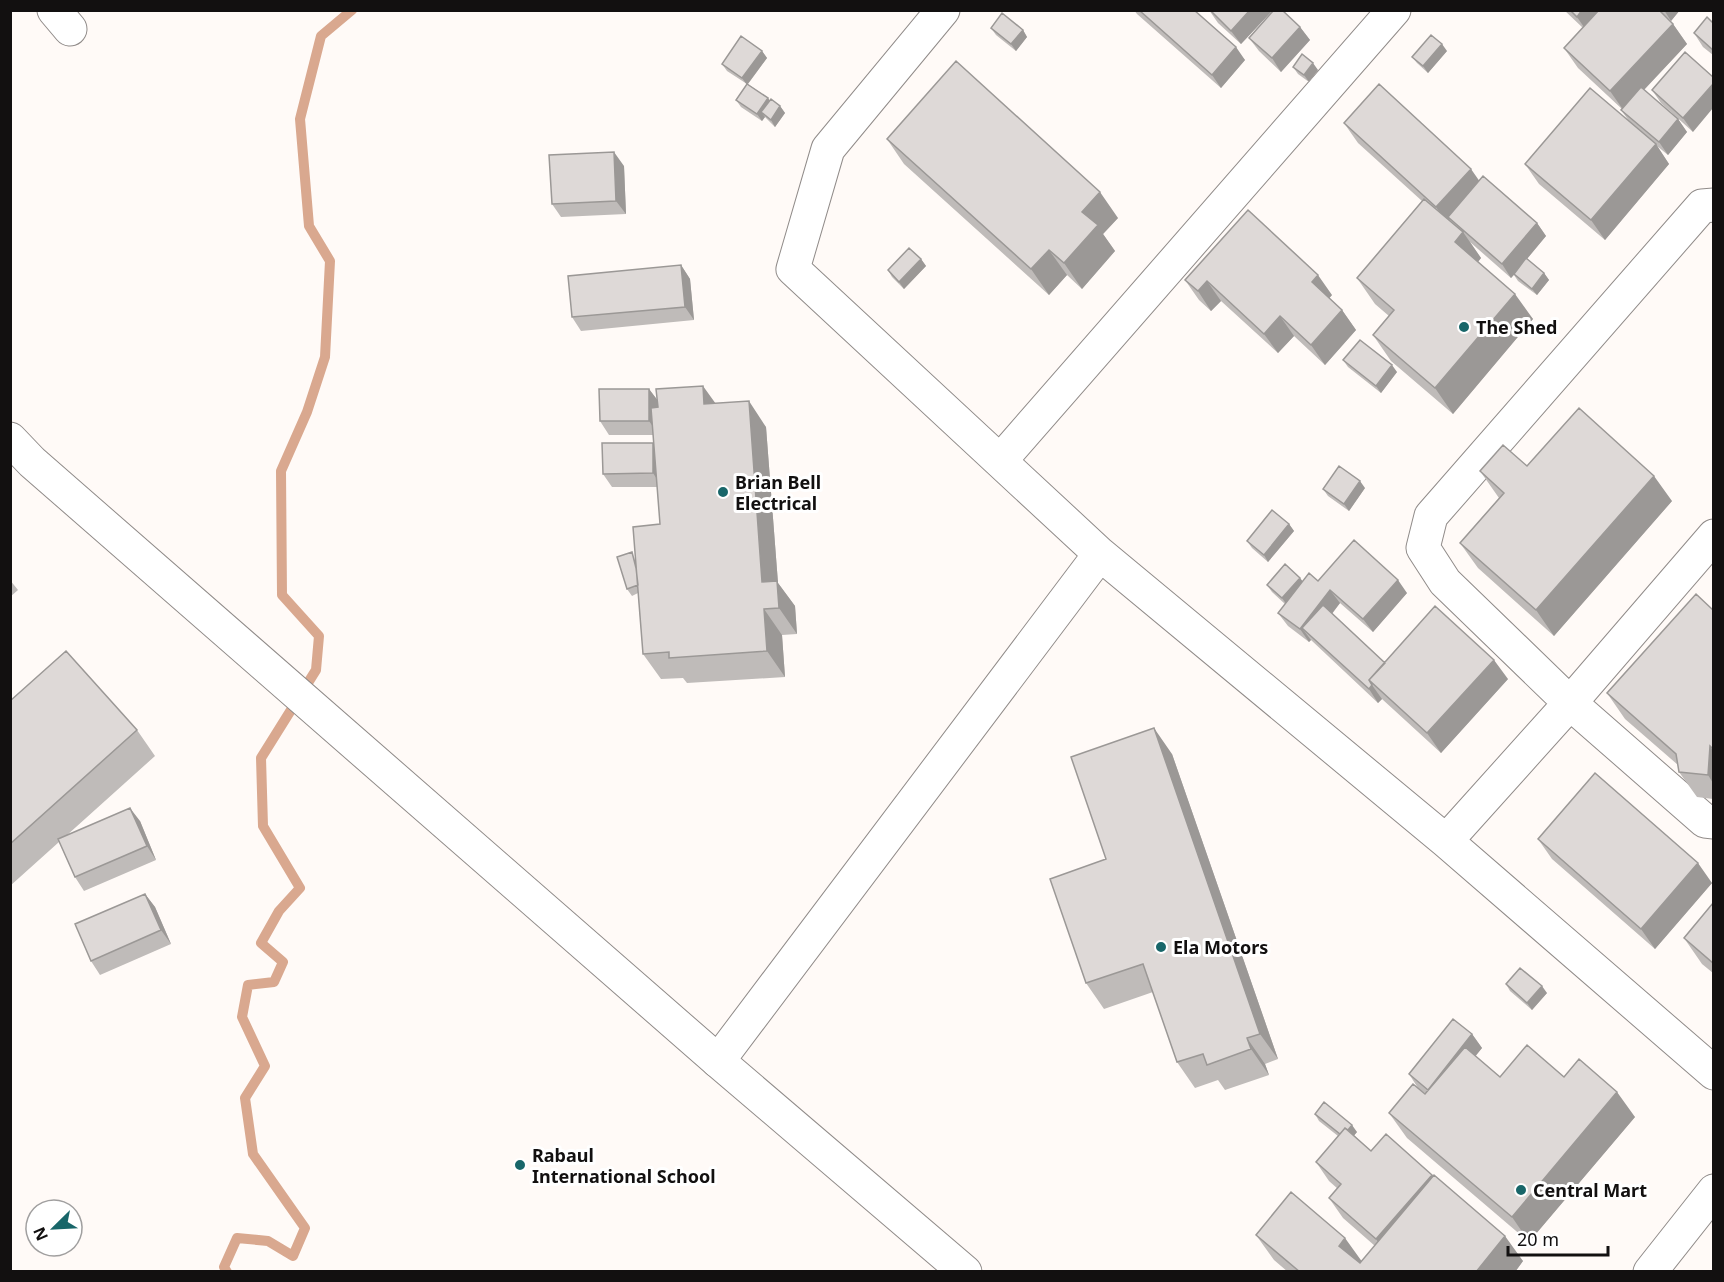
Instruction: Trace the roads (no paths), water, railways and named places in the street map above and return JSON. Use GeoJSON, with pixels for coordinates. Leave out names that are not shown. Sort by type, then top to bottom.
{"type":"FeatureCollection","features":[{"type":"Feature","properties":{"kind":"street"},"geometry":{"type":"LineString","coordinates":[[943,10],[828,149],[793,269],[1100,554],[1446,841],[1713,1073]]}},
{"type":"Feature","properties":{"kind":"street"},"geometry":{"type":"LineString","coordinates":[[1000,462],[1394,10]]}},
{"type":"Feature","properties":{"kind":"street"},"geometry":{"type":"LineString","coordinates":[[1713,205],[1702,206],[1431,516],[1423,548],[1445,582],[1570,703],[1705,821],[1713,822]]}},
{"type":"Feature","properties":{"kind":"street"},"geometry":{"type":"LineString","coordinates":[[10,439],[32,462],[243,647],[718,1061],[965,1272]]}},
{"type":"Feature","properties":{"kind":"street"},"geometry":{"type":"LineString","coordinates":[[1446,841],[1570,703],[1713,536]]}},
{"type":"Feature","properties":{"kind":"street"},"geometry":{"type":"LineString","coordinates":[[718,1061],[1100,554]]}},
{"type":"Feature","properties":{"kind":"street"},"geometry":{"type":"LineString","coordinates":[[1650,1272],[1713,1191]]}},
{"type":"Feature","properties":{"kind":"waterway"},"geometry":{"type":"LineString","coordinates":[[227,1272],[224,1267],[237,1238],[268,1241],[293,1256],[305,1228],[253,1154],[245,1098],[265,1066],[242,1017],[248,985],[274,982],[283,962],[261,943],[279,911],[300,888],[263,826],[261,758],[316,670],[319,636],[282,595],[281,471],[307,412],[325,357],[330,261],[309,226],[300,119],[321,36],[352,10]]}},
{"type":"Feature","properties":{"kind":"place","name":"The Shed"},"geometry":{"type":"Point","coordinates":[1464,327]}},
{"type":"Feature","properties":{"kind":"place","name":"Brian Bell Electrical"},"geometry":{"type":"Point","coordinates":[723,492]}},
{"type":"Feature","properties":{"kind":"place","name":"Ela Motors"},"geometry":{"type":"Point","coordinates":[1161,947]}},
{"type":"Feature","properties":{"kind":"place","name":"Rabaul International School"},"geometry":{"type":"Point","coordinates":[520,1165]}},
{"type":"Feature","properties":{"kind":"place","name":"Central Mart"},"geometry":{"type":"Point","coordinates":[1521,1190]}}]}
